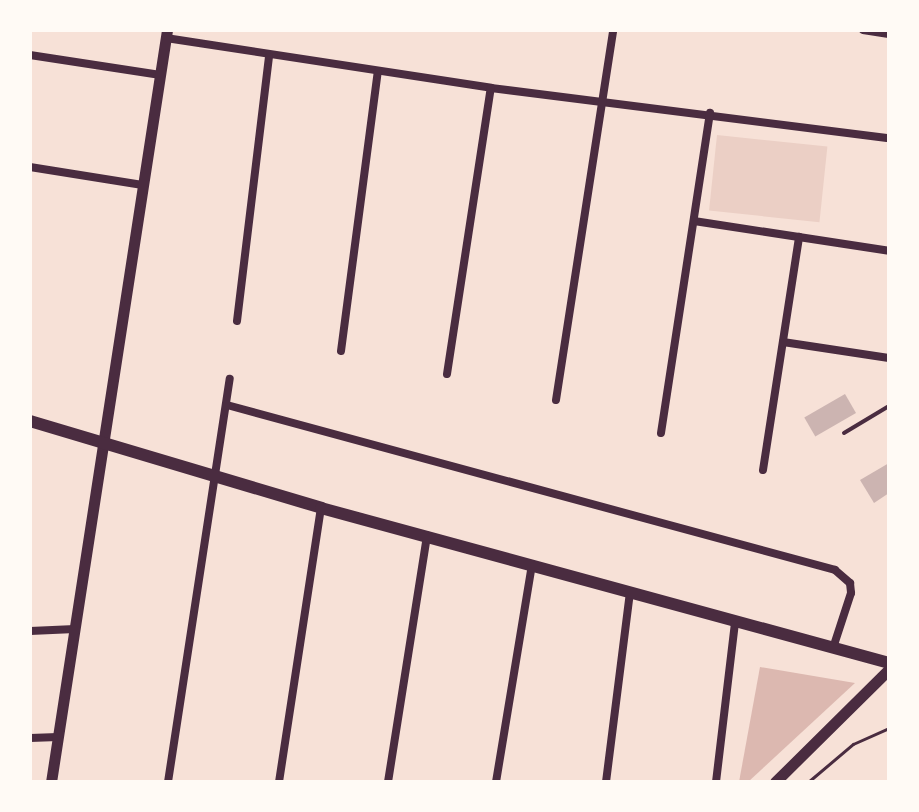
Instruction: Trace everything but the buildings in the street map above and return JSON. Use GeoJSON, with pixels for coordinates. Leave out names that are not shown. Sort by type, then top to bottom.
{"type":"FeatureCollection","features":[{"type":"Feature","properties":{"kind":"main road"},"geometry":{"type":"LineString","coordinates":[[30,421],[321,508],[427,534],[889,663]]}},
{"type":"Feature","properties":{"kind":"street"},"geometry":{"type":"LineString","coordinates":[[556,400],[613,30]]}},
{"type":"Feature","properties":{"kind":"street"},"geometry":{"type":"LineString","coordinates":[[863,30],[889,34]]}},
{"type":"Feature","properties":{"kind":"street"},"geometry":{"type":"LineString","coordinates":[[51,782],[166,34],[269,57],[889,138]]}},
{"type":"Feature","properties":{"kind":"street"},"geometry":{"type":"LineString","coordinates":[[30,55],[160,75]]}},
{"type":"Feature","properties":{"kind":"street"},"geometry":{"type":"LineString","coordinates":[[237,321],[269,57]]}},
{"type":"Feature","properties":{"kind":"street"},"geometry":{"type":"LineString","coordinates":[[341,351],[378,71]]}},
{"type":"Feature","properties":{"kind":"street"},"geometry":{"type":"LineString","coordinates":[[447,374],[491,88]]}},
{"type":"Feature","properties":{"kind":"street"},"geometry":{"type":"LineString","coordinates":[[661,433],[710,113]]}},
{"type":"Feature","properties":{"kind":"street"},"geometry":{"type":"LineString","coordinates":[[30,167],[143,185]]}},
{"type":"Feature","properties":{"kind":"street"},"geometry":{"type":"LineString","coordinates":[[694,221],[889,251]]}},
{"type":"Feature","properties":{"kind":"street"},"geometry":{"type":"LineString","coordinates":[[763,470],[799,237]]}},
{"type":"Feature","properties":{"kind":"street"},"geometry":{"type":"LineString","coordinates":[[783,342],[889,358]]}},
{"type":"Feature","properties":{"kind":"street"},"geometry":{"type":"LineString","coordinates":[[168,782],[218,477],[230,379]]}},
{"type":"Feature","properties":{"kind":"street"},"geometry":{"type":"LineString","coordinates":[[227,405],[844,574],[851,593],[833,648]]}},
{"type":"Feature","properties":{"kind":"street"},"geometry":{"type":"LineString","coordinates":[[279,782],[321,508]]}},
{"type":"Feature","properties":{"kind":"street"},"geometry":{"type":"LineString","coordinates":[[388,782],[427,534]]}},
{"type":"Feature","properties":{"kind":"street"},"geometry":{"type":"LineString","coordinates":[[496,782],[532,564]]}},
{"type":"Feature","properties":{"kind":"street"},"geometry":{"type":"LineString","coordinates":[[606,782],[630,592]]}},
{"type":"Feature","properties":{"kind":"street"},"geometry":{"type":"LineString","coordinates":[[716,782],[735,622]]}},
{"type":"Feature","properties":{"kind":"street"},"geometry":{"type":"LineString","coordinates":[[30,631],[75,629]]}},
{"type":"Feature","properties":{"kind":"street"},"geometry":{"type":"LineString","coordinates":[[775,782],[889,669]]}},
{"type":"Feature","properties":{"kind":"street"},"geometry":{"type":"LineString","coordinates":[[30,738],[58,737]]}},
{"type":"Feature","properties":{"kind":"lane"},"geometry":{"type":"LineString","coordinates":[[844,433],[889,406]]}},
{"type":"Feature","properties":{"kind":"path"},"geometry":{"type":"LineString","coordinates":[[808,782],[837,754],[889,728]]}},
{"type":"Feature","properties":{"kind":"shaded area"},"geometry":{"type":"Polygon","coordinates":[[[717,135],[827,147],[819,222],[709,211],[717,135]]]}},
{"type":"Feature","properties":{"kind":"shaded area"},"geometry":{"type":"Polygon","coordinates":[[[760,667],[855,683],[748,782],[739,782],[760,667]]]}}]}
